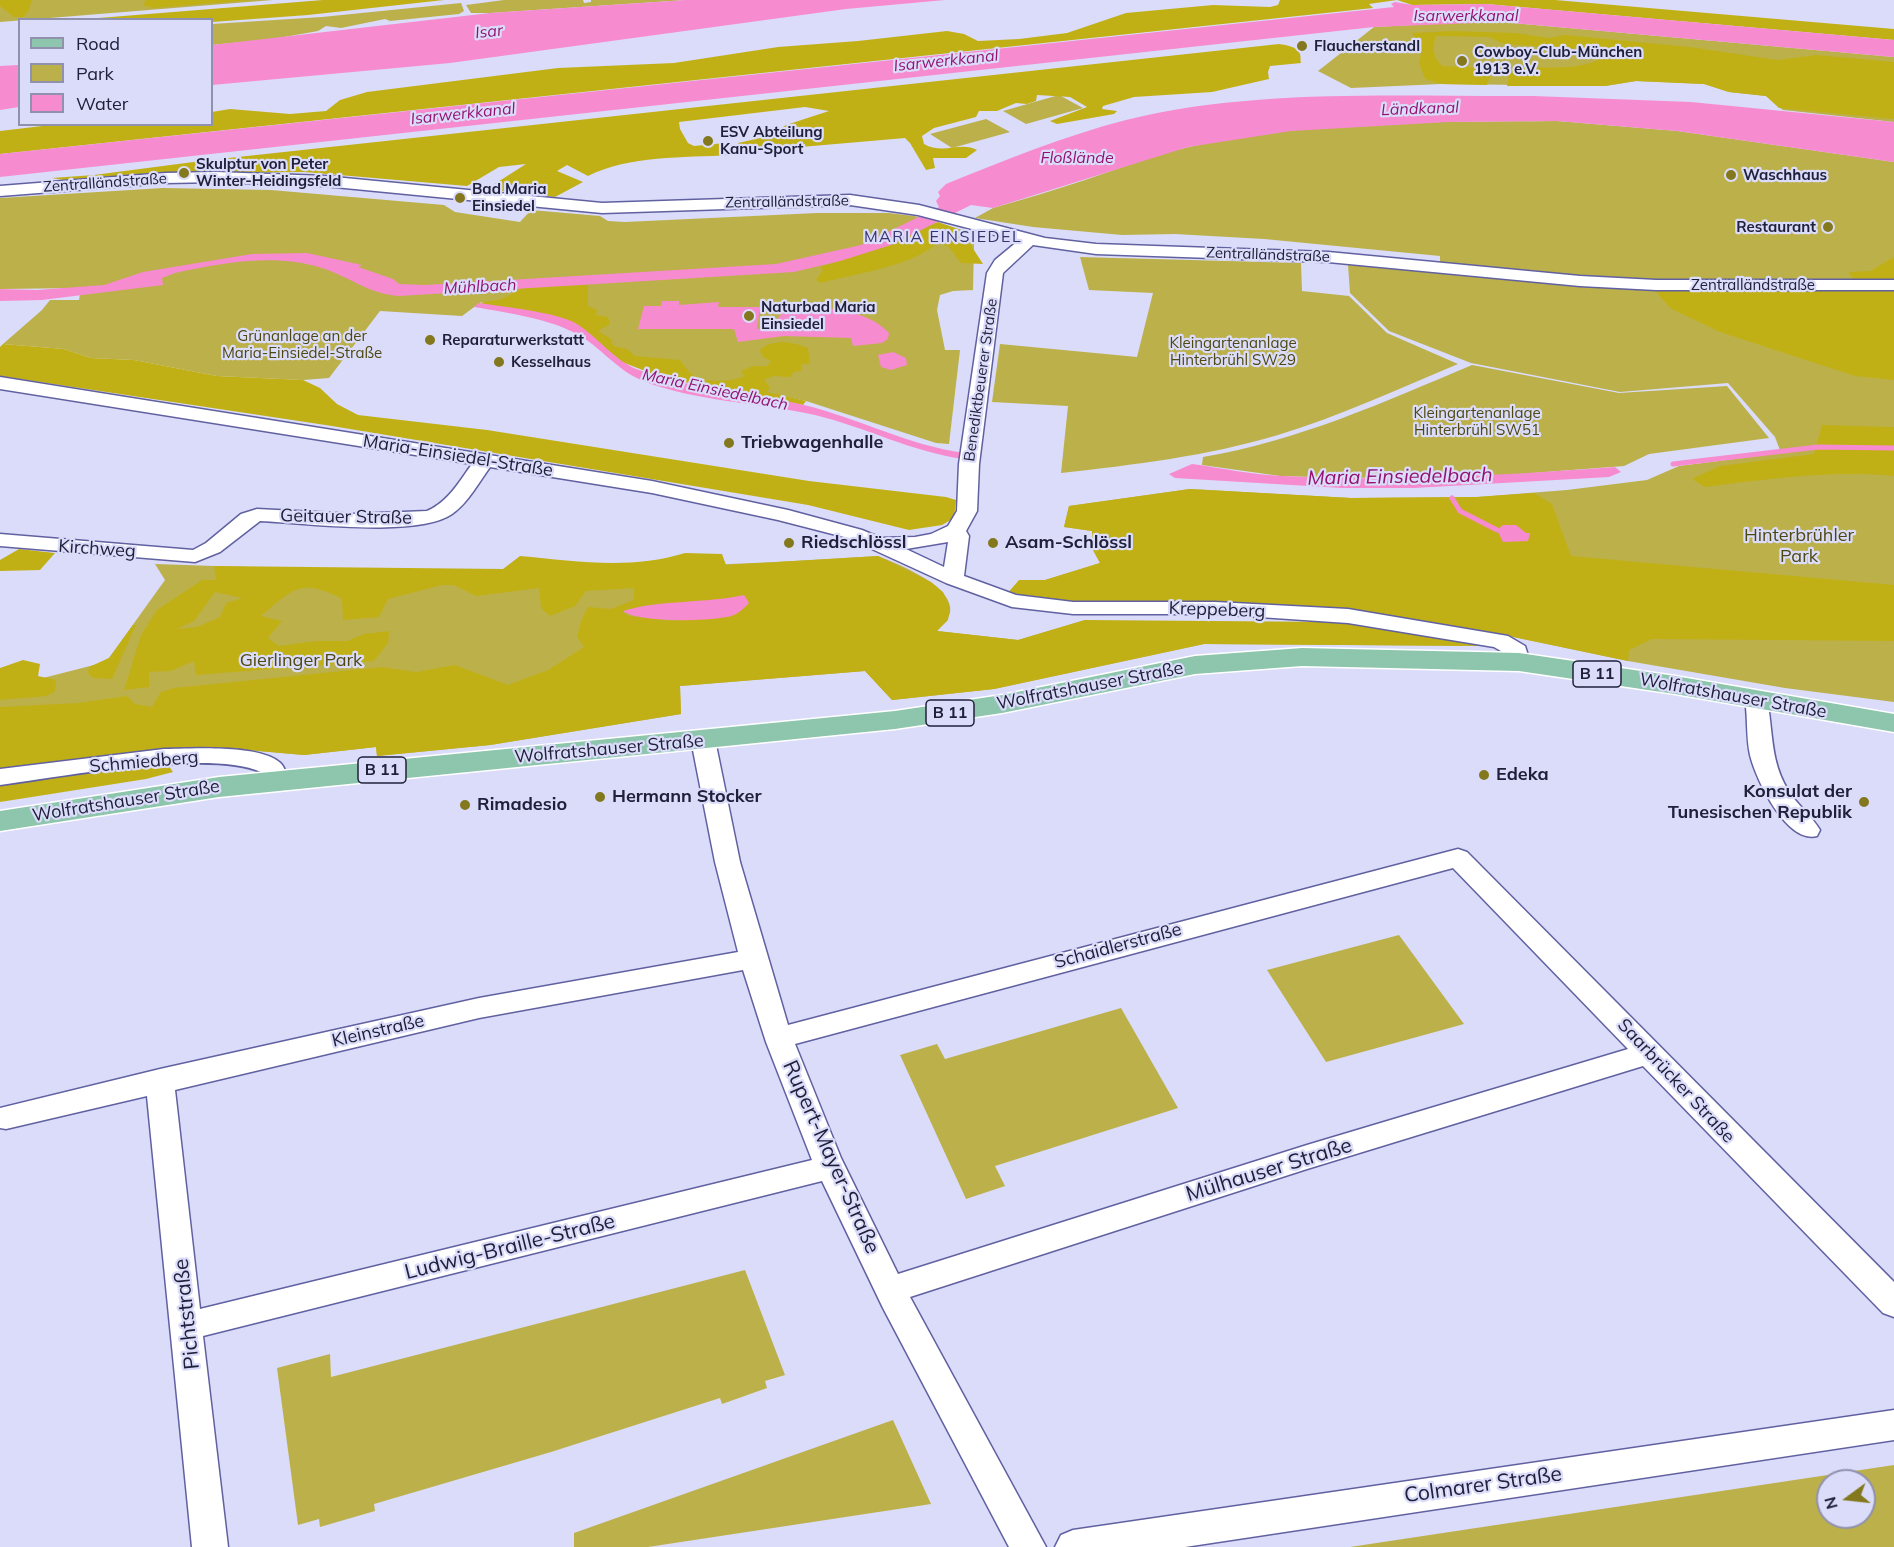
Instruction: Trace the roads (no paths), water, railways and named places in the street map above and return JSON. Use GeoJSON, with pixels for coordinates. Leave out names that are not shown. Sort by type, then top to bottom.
{"type":"FeatureCollection","features":[{"type":"Feature","properties":{"kind":"main road","name":"Wolfratshauser Straße"},"geometry":{"type":"LineString","coordinates":[[0,821],[157,794],[272,781],[841,727],[964,711],[1142,674],[1258,659],[1389,658],[1519,662],[1894,723]]}},
{"type":"Feature","properties":{"kind":"street","name":"Zentralländstraße"},"geometry":{"type":"LineString","coordinates":[[0,191],[166,178],[270,178],[602,208],[811,199],[850,200],[920,210],[1030,239],[1096,249],[1338,258],[1591,281],[1732,286],[1894,285]]}},
{"type":"Feature","properties":{"kind":"street","name":"Benediktbeuerer Straße"},"geometry":{"type":"LineString","coordinates":[[959,581],[959,536],[954,531],[962,523],[966,514],[970,462],[995,273],[1001,264],[1030,239]]}},
{"type":"Feature","properties":{"kind":"street","name":"Maria-Einsiedel-Straße"},"geometry":{"type":"LineString","coordinates":[[0,383],[652,487],[734,504],[855,534],[910,558]]}},
{"type":"Feature","properties":{"kind":"street","name":"Geitauer Straße"},"geometry":{"type":"LineString","coordinates":[[195,556],[210,552],[247,518],[257,515],[407,520],[432,518],[451,504],[484,461]]}},
{"type":"Feature","properties":{"kind":"street"},"geometry":{"type":"LineString","coordinates":[[881,544],[929,540],[954,531]]}},
{"type":"Feature","properties":{"kind":"street","name":"Kirchweg"},"geometry":{"type":"LineString","coordinates":[[0,540],[195,556]]}},
{"type":"Feature","properties":{"kind":"street","name":"Kreppeberg"},"geometry":{"type":"LineString","coordinates":[[910,558],[959,581],[1012,601],[1043,606],[1215,608],[1348,616],[1500,641],[1517,651],[1519,662]]}},
{"type":"Feature","properties":{"kind":"street"},"geometry":{"type":"LineString","coordinates":[[1756,699],[1762,754],[1774,789],[1785,807],[1808,830]]}},
{"type":"Feature","properties":{"kind":"street","name":"Rupert-Mayer-Straße"},"geometry":{"type":"LineString","coordinates":[[703,740],[717,823],[753,959],[779,1038],[831,1167],[891,1290],[1028,1547]]}},
{"type":"Feature","properties":{"kind":"street","name":"Schmiedberg"},"geometry":{"type":"LineString","coordinates":[[0,777],[164,757],[248,757],[273,768],[272,781]]}},
{"type":"Feature","properties":{"kind":"street","name":"Schaidlerstraße"},"geometry":{"type":"LineString","coordinates":[[779,1038],[1458,858]]}},
{"type":"Feature","properties":{"kind":"street","name":"Saarbrücker Straße"},"geometry":{"type":"LineString","coordinates":[[1458,858],[1894,1303]]}},
{"type":"Feature","properties":{"kind":"street","name":"Kleinstraße"},"geometry":{"type":"LineString","coordinates":[[6,1118],[160,1080],[479,1008],[753,959]]}},
{"type":"Feature","properties":{"kind":"street","name":"Mülhauser Straße"},"geometry":{"type":"LineString","coordinates":[[891,1290],[1307,1156],[1496,1102],[1648,1054]]}},
{"type":"Feature","properties":{"kind":"street","name":"Pichtstraße"},"geometry":{"type":"LineString","coordinates":[[160,1080],[210,1547]]}},
{"type":"Feature","properties":{"kind":"street","name":"Ludwig-Braille-Straße"},"geometry":{"type":"LineString","coordinates":[[188,1326],[831,1167]]}},
{"type":"Feature","properties":{"kind":"street","name":"Colmarer Straße"},"geometry":{"type":"LineString","coordinates":[[1073,1547],[1894,1425]]}},
{"type":"Feature","properties":{"kind":"water","name":"Isar"},"geometry":{"type":"Polygon","coordinates":[[[686,0],[945,0],[846,9],[450,63],[213,85],[213,45],[490,13],[686,0]]]}},
{"type":"Feature","properties":{"kind":"water","name":"Isarwerkkanal"},"geometry":{"type":"Polygon","coordinates":[[[1395,2],[1412,5],[1486,4],[1894,40],[1894,57],[1501,22],[1374,27],[0,177],[0,154],[1394,7],[1391,4],[1395,2]]]}},
{"type":"Feature","properties":{"kind":"water"},"geometry":{"type":"Polygon","coordinates":[[[18,65],[18,107],[0,110],[0,66],[18,65]]]}},
{"type":"Feature","properties":{"kind":"water","name":"Floßlände"},"geometry":{"type":"Polygon","coordinates":[[[1328,96],[1533,96],[1691,102],[1894,122],[1894,162],[1677,131],[1557,121],[1448,122],[1291,131],[1188,147],[993,208],[971,205],[891,245],[794,272],[399,296],[369,289],[322,268],[304,263],[267,260],[230,263],[175,273],[162,278],[163,285],[42,300],[0,301],[0,289],[37,290],[104,285],[143,272],[252,254],[307,253],[362,265],[358,267],[393,279],[399,284],[425,285],[776,264],[861,245],[939,207],[936,201],[940,196],[938,192],[946,184],[1057,141],[1126,120],[1225,103],[1277,99],[1328,96]]]}},
{"type":"Feature","properties":{"kind":"water"},"geometry":{"type":"Polygon","coordinates":[[[662,301],[679,301],[679,305],[719,302],[718,307],[760,307],[757,329],[769,329],[790,304],[829,309],[868,318],[889,333],[888,339],[882,343],[853,346],[851,338],[784,336],[738,342],[734,329],[638,329],[644,306],[661,306],[662,301]]]}},
{"type":"Feature","properties":{"kind":"water"},"geometry":{"type":"Polygon","coordinates":[[[479,303],[530,310],[568,320],[585,330],[622,361],[639,370],[679,382],[804,405],[924,444],[965,453],[963,459],[944,456],[815,415],[683,393],[662,387],[632,375],[587,340],[567,329],[528,317],[474,307],[479,303]]]}},
{"type":"Feature","properties":{"kind":"water"},"geometry":{"type":"Polygon","coordinates":[[[893,352],[906,358],[907,365],[891,370],[881,367],[878,355],[893,352]]]}},
{"type":"Feature","properties":{"kind":"water"},"geometry":{"type":"Polygon","coordinates":[[[1192,464],[1260,474],[1324,478],[1449,477],[1615,467],[1621,472],[1609,477],[1414,488],[1342,488],[1175,478],[1169,474],[1192,464]]]}},
{"type":"Feature","properties":{"kind":"water"},"geometry":{"type":"Polygon","coordinates":[[[1503,525],[1516,525],[1526,533],[1530,533],[1528,541],[1503,542],[1497,530],[1503,525]]]}},
{"type":"Feature","properties":{"kind":"water"},"geometry":{"type":"Polygon","coordinates":[[[744,595],[749,603],[736,614],[711,619],[644,618],[623,611],[653,605],[744,595]]]}},
{"type":"Feature","properties":{"kind":"waterway","name":"Maria Einsiedelbach"},"geometry":{"type":"LineString","coordinates":[[1673,464],[1818,447],[1894,448]]}},
{"type":"Feature","properties":{"kind":"waterway"},"geometry":{"type":"LineString","coordinates":[[1452,498],[1460,511],[1497,530]]}},
{"type":"Feature","properties":{"kind":"place","name":"Flaucherstandl"},"geometry":{"type":"Point","coordinates":[1302,46]}},
{"type":"Feature","properties":{"kind":"place","name":"Cowboy-Club-München 1913 e.V."},"geometry":{"type":"Point","coordinates":[1462,61]}},
{"type":"Feature","properties":{"kind":"place","name":"ESV Abteilung Kanu-Sport"},"geometry":{"type":"Point","coordinates":[708,141]}},
{"type":"Feature","properties":{"kind":"place","name":"Skulptur von Peter Winter-Heidingsfeld"},"geometry":{"type":"Point","coordinates":[184,173]}},
{"type":"Feature","properties":{"kind":"place","name":"Waschhaus"},"geometry":{"type":"Point","coordinates":[1731,175]}},
{"type":"Feature","properties":{"kind":"place","name":"Bad Maria Einsiedel"},"geometry":{"type":"Point","coordinates":[460,198]}},
{"type":"Feature","properties":{"kind":"place","name":"Restaurant"},"geometry":{"type":"Point","coordinates":[1828,227]}},
{"type":"Feature","properties":{"kind":"place","name":"Naturbad Maria Einsiedel"},"geometry":{"type":"Point","coordinates":[749,316]}},
{"type":"Feature","properties":{"kind":"place","name":"Reparaturwerkstatt"},"geometry":{"type":"Point","coordinates":[430,340]}},
{"type":"Feature","properties":{"kind":"place","name":"Kesselhaus"},"geometry":{"type":"Point","coordinates":[499,362]}},
{"type":"Feature","properties":{"kind":"place","name":"Triebwagenhalle"},"geometry":{"type":"Point","coordinates":[729,443]}},
{"type":"Feature","properties":{"kind":"place","name":"Riedschlössl"},"geometry":{"type":"Point","coordinates":[789,543]}},
{"type":"Feature","properties":{"kind":"place","name":"Asam-Schlössl"},"geometry":{"type":"Point","coordinates":[993,543]}},
{"type":"Feature","properties":{"kind":"place","name":"Edeka"},"geometry":{"type":"Point","coordinates":[1484,775]}},
{"type":"Feature","properties":{"kind":"place","name":"Hermann Stocker"},"geometry":{"type":"Point","coordinates":[600,797]}},
{"type":"Feature","properties":{"kind":"place","name":"Konsulat der Tunesischen Republik"},"geometry":{"type":"Point","coordinates":[1864,802]}},
{"type":"Feature","properties":{"kind":"place","name":"Rimadesio"},"geometry":{"type":"Point","coordinates":[465,805]}},
{"type":"Feature","properties":{"kind":"district","name":"MARIA EINSIEDEL"},"geometry":{"type":"Point","coordinates":[943,237]}},
{"type":"Feature","properties":{"kind":"water label","name":"Ländkanal"},"geometry":{"type":"Point","coordinates":[1420,109]}},
{"type":"Feature","properties":{"kind":"water label","name":"Mühlbach"},"geometry":{"type":"Point","coordinates":[480,287]}},
{"type":"Feature","properties":{"kind":"park label","name":"Grünanlage an der Maria-Einsiedel-Straße"},"geometry":{"type":"Point","coordinates":[302,344]}},
{"type":"Feature","properties":{"kind":"park label","name":"Kleingartenanlage Hinterbrühl SW29"},"geometry":{"type":"Point","coordinates":[1233,352]}},
{"type":"Feature","properties":{"kind":"park label","name":"Kleingartenanlage Hinterbrühl SW51"},"geometry":{"type":"Point","coordinates":[1477,422]}},
{"type":"Feature","properties":{"kind":"park label","name":"Hinterbrühler Park"},"geometry":{"type":"Point","coordinates":[1799,546]}},
{"type":"Feature","properties":{"kind":"park label","name":"Gierlinger Park"},"geometry":{"type":"Point","coordinates":[301,661]}}]}
